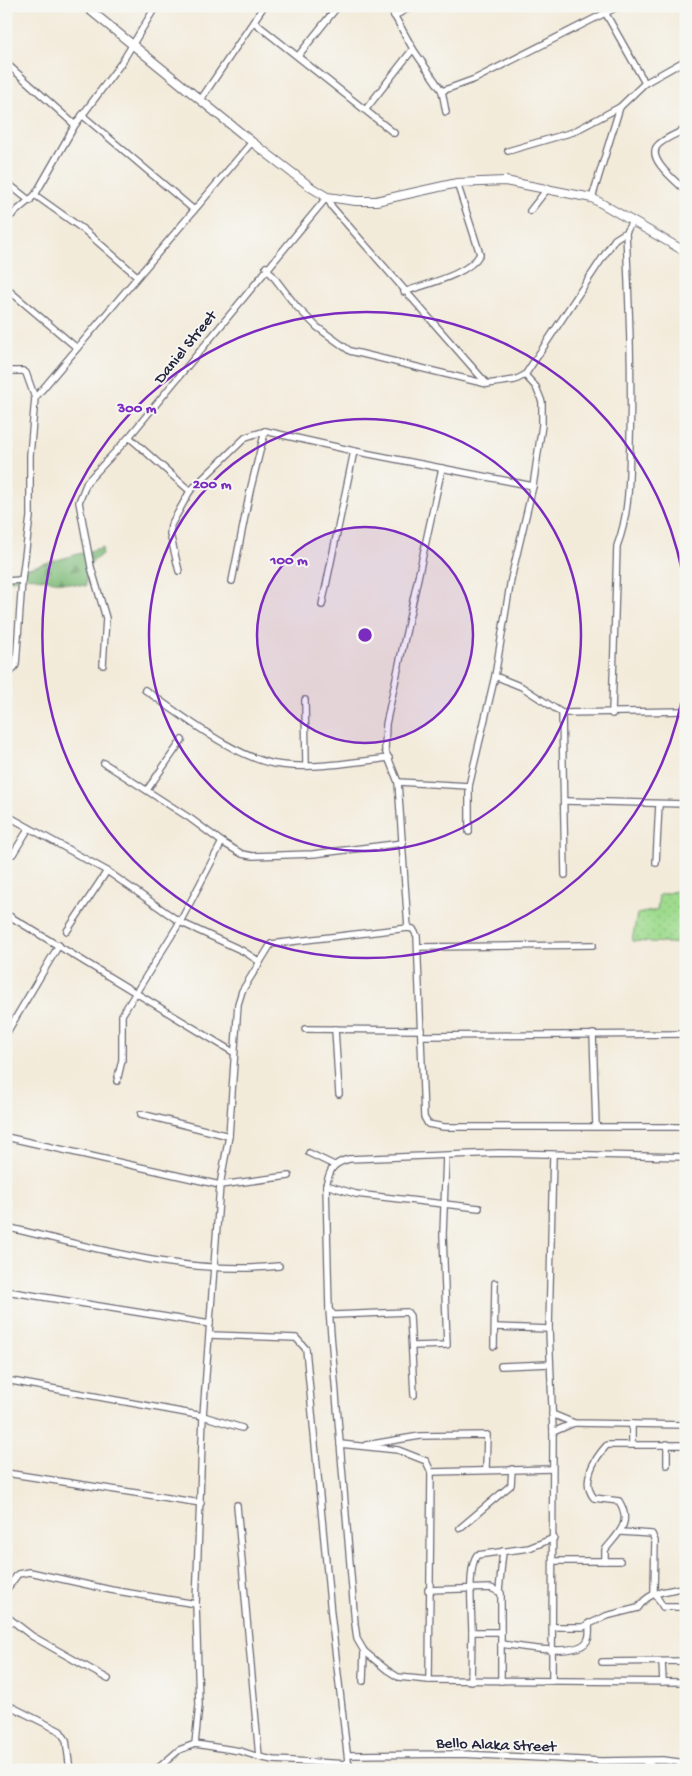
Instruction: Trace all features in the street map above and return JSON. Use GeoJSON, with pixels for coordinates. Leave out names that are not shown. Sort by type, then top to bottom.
{"type":"FeatureCollection","features":[{"type":"Feature","properties":{"kind":"street"},"geometry":{"type":"LineString","coordinates":[[85,6],[300,180],[327,196],[356,201],[376,200],[457,183],[505,181],[592,198],[686,252]]}},
{"type":"Feature","properties":{"kind":"street"},"geometry":{"type":"LineString","coordinates":[[6,220],[33,198],[74,125],[132,45],[156,6]]}},
{"type":"Feature","properties":{"kind":"street"},"geometry":{"type":"LineString","coordinates":[[201,99],[264,6]]}},
{"type":"Feature","properties":{"kind":"street"},"geometry":{"type":"LineString","coordinates":[[298,56],[338,6]]}},
{"type":"Feature","properties":{"kind":"street"},"geometry":{"type":"LineString","coordinates":[[389,6],[414,50],[442,92],[446,112]]}},
{"type":"Feature","properties":{"kind":"street"},"geometry":{"type":"LineString","coordinates":[[394,16],[413,6]]}},
{"type":"Feature","properties":{"kind":"street"},"geometry":{"type":"LineString","coordinates":[[442,92],[475,79],[619,6]]}},
{"type":"Feature","properties":{"kind":"street"},"geometry":{"type":"LineString","coordinates":[[606,14],[645,82]]}},
{"type":"Feature","properties":{"kind":"street"},"geometry":{"type":"LineString","coordinates":[[254,22],[394,133]]}},
{"type":"Feature","properties":{"kind":"street"},"geometry":{"type":"LineString","coordinates":[[366,110],[414,50]]}},
{"type":"Feature","properties":{"kind":"street"},"geometry":{"type":"LineString","coordinates":[[508,151],[573,132],[620,107],[645,82],[686,60]]}},
{"type":"Feature","properties":{"kind":"street"},"geometry":{"type":"LineString","coordinates":[[6,63],[74,125]]}},
{"type":"Feature","properties":{"kind":"street"},"geometry":{"type":"LineString","coordinates":[[592,198],[620,107]]}},
{"type":"Feature","properties":{"kind":"street"},"geometry":{"type":"LineString","coordinates":[[82,115],[194,210]]}},
{"type":"Feature","properties":{"kind":"street"},"geometry":{"type":"LineString","coordinates":[[686,129],[657,146],[655,152],[656,161],[686,191]]}},
{"type":"Feature","properties":{"kind":"street"},"geometry":{"type":"LineString","coordinates":[[35,398],[252,142]]}},
{"type":"Feature","properties":{"kind":"street"},"geometry":{"type":"LineString","coordinates":[[6,182],[84,230],[138,276]]}},
{"type":"Feature","properties":{"kind":"street"},"geometry":{"type":"LineString","coordinates":[[404,292],[437,281],[469,267],[480,254],[457,183]]}},
{"type":"Feature","properties":{"kind":"street"},"geometry":{"type":"LineString","coordinates":[[530,211],[548,188]]}},
{"type":"Feature","properties":{"kind":"street"},"geometry":{"type":"LineString","coordinates":[[327,196],[332,207],[404,292],[487,384]]}},
{"type":"Feature","properties":{"kind":"street","name":"Daniel Street"},"geometry":{"type":"LineString","coordinates":[[102,665],[106,618],[91,567],[79,502],[87,482],[129,437],[266,267],[327,196]]}},
{"type":"Feature","properties":{"kind":"street"},"geometry":{"type":"LineString","coordinates":[[266,267],[296,306],[317,327],[350,350],[487,384],[511,381],[525,375],[616,239],[626,232],[632,222]]}},
{"type":"Feature","properties":{"kind":"street"},"geometry":{"type":"LineString","coordinates":[[612,714],[617,546],[624,521],[629,476],[632,376],[626,232]]}},
{"type":"Feature","properties":{"kind":"street"},"geometry":{"type":"LineString","coordinates":[[6,288],[76,348]]}},
{"type":"Feature","properties":{"kind":"street"},"geometry":{"type":"LineString","coordinates":[[6,371],[23,371],[26,373],[35,398],[30,455],[30,518],[22,580],[16,666],[11,672],[6,672]]}},
{"type":"Feature","properties":{"kind":"street"},"geometry":{"type":"LineString","coordinates":[[468,832],[469,786],[495,676],[511,579],[533,486],[542,425],[542,402],[536,387],[525,375]]}},
{"type":"Feature","properties":{"kind":"street"},"geometry":{"type":"LineString","coordinates":[[178,571],[170,534],[171,525],[190,490],[246,437],[265,431],[354,451],[533,486]]}},
{"type":"Feature","properties":{"kind":"street"},"geometry":{"type":"LineString","coordinates":[[232,581],[250,491],[265,431]]}},
{"type":"Feature","properties":{"kind":"street"},"geometry":{"type":"LineString","coordinates":[[129,437],[190,490]]}},
{"type":"Feature","properties":{"kind":"street"},"geometry":{"type":"LineString","coordinates":[[322,604],[354,451]]}},
{"type":"Feature","properties":{"kind":"street"},"geometry":{"type":"LineString","coordinates":[[408,928],[398,782],[384,742],[386,724],[442,468]]}},
{"type":"Feature","properties":{"kind":"street"},"geometry":{"type":"LineString","coordinates":[[6,581],[22,580]]}},
{"type":"Feature","properties":{"kind":"street"},"geometry":{"type":"LineString","coordinates":[[495,676],[522,687],[562,714],[686,711]]}},
{"type":"Feature","properties":{"kind":"street"},"geometry":{"type":"LineString","coordinates":[[145,690],[209,734],[248,755],[283,766],[389,758]]}},
{"type":"Feature","properties":{"kind":"street"},"geometry":{"type":"LineString","coordinates":[[305,700],[306,765]]}},
{"type":"Feature","properties":{"kind":"street"},"geometry":{"type":"LineString","coordinates":[[562,714],[566,875]]}},
{"type":"Feature","properties":{"kind":"street"},"geometry":{"type":"LineString","coordinates":[[147,790],[182,740]]}},
{"type":"Feature","properties":{"kind":"street"},"geometry":{"type":"LineString","coordinates":[[104,763],[242,854],[252,856],[313,854],[403,842]]}},
{"type":"Feature","properties":{"kind":"street"},"geometry":{"type":"LineString","coordinates":[[398,782],[469,786]]}},
{"type":"Feature","properties":{"kind":"street"},"geometry":{"type":"LineString","coordinates":[[565,801],[686,804]]}},
{"type":"Feature","properties":{"kind":"street"},"geometry":{"type":"LineString","coordinates":[[656,863],[659,804]]}},
{"type":"Feature","properties":{"kind":"street"},"geometry":{"type":"LineString","coordinates":[[6,815],[107,871],[180,922],[243,951],[260,962]]}},
{"type":"Feature","properties":{"kind":"street"},"geometry":{"type":"LineString","coordinates":[[13,854],[29,828]]}},
{"type":"Feature","properties":{"kind":"street"},"geometry":{"type":"LineString","coordinates":[[117,1082],[122,1060],[122,1015],[134,992],[180,922],[222,842]]}},
{"type":"Feature","properties":{"kind":"street"},"geometry":{"type":"LineString","coordinates":[[67,932],[107,871]]}},
{"type":"Feature","properties":{"kind":"street"},"geometry":{"type":"LineString","coordinates":[[6,914],[233,1052]]}},
{"type":"Feature","properties":{"kind":"street"},"geometry":{"type":"LineString","coordinates":[[195,1744],[198,1705],[196,1604],[203,1416],[220,1185],[229,1136],[233,1052],[238,1004],[242,991],[271,944],[408,928],[416,932],[422,1033],[424,1118],[428,1124],[444,1127],[686,1127]]}},
{"type":"Feature","properties":{"kind":"street"},"geometry":{"type":"LineString","coordinates":[[6,1034],[59,945]]}},
{"type":"Feature","properties":{"kind":"street"},"geometry":{"type":"LineString","coordinates":[[418,947],[593,945]]}},
{"type":"Feature","properties":{"kind":"street"},"geometry":{"type":"LineString","coordinates":[[304,1029],[422,1033],[686,1034]]}},
{"type":"Feature","properties":{"kind":"street"},"geometry":{"type":"LineString","coordinates":[[336,1029],[339,1094]]}},
{"type":"Feature","properties":{"kind":"street"},"geometry":{"type":"LineString","coordinates":[[593,1034],[596,1126]]}},
{"type":"Feature","properties":{"kind":"street"},"geometry":{"type":"LineString","coordinates":[[141,1114],[229,1136]]}},
{"type":"Feature","properties":{"kind":"street"},"geometry":{"type":"LineString","coordinates":[[6,1137],[220,1185],[289,1176]]}},
{"type":"Feature","properties":{"kind":"street"},"geometry":{"type":"LineString","coordinates":[[309,1152],[334,1165]]}},
{"type":"Feature","properties":{"kind":"street"},"geometry":{"type":"LineString","coordinates":[[686,1157],[499,1153],[349,1159],[334,1165],[329,1171],[326,1185],[329,1310],[355,1624],[357,1639],[364,1650],[398,1677],[471,1681],[686,1682]]}},
{"type":"Feature","properties":{"kind":"street"},"geometry":{"type":"LineString","coordinates":[[552,1681],[554,1538],[553,1432],[549,1329],[553,1155]]}},
{"type":"Feature","properties":{"kind":"street"},"geometry":{"type":"LineString","coordinates":[[412,1346],[447,1345],[443,1203],[446,1156]]}},
{"type":"Feature","properties":{"kind":"street"},"geometry":{"type":"LineString","coordinates":[[326,1185],[350,1190],[356,1194],[479,1208]]}},
{"type":"Feature","properties":{"kind":"street"},"geometry":{"type":"LineString","coordinates":[[6,1227],[158,1262],[256,1269],[278,1266]]}},
{"type":"Feature","properties":{"kind":"street"},"geometry":{"type":"LineString","coordinates":[[494,1346],[495,1283]]}},
{"type":"Feature","properties":{"kind":"street"},"geometry":{"type":"LineString","coordinates":[[6,1291],[210,1324]]}},
{"type":"Feature","properties":{"kind":"street"},"geometry":{"type":"LineString","coordinates":[[329,1310],[334,1315],[407,1312],[410,1316],[414,1395]]}},
{"type":"Feature","properties":{"kind":"street"},"geometry":{"type":"LineString","coordinates":[[495,1327],[549,1329]]}},
{"type":"Feature","properties":{"kind":"street"},"geometry":{"type":"LineString","coordinates":[[156,1770],[179,1750],[195,1744],[240,1751],[273,1760],[349,1767],[331,1614],[306,1349],[296,1338],[210,1335]]}},
{"type":"Feature","properties":{"kind":"street"},"geometry":{"type":"LineString","coordinates":[[501,1366],[550,1364]]}},
{"type":"Feature","properties":{"kind":"street"},"geometry":{"type":"LineString","coordinates":[[6,1380],[203,1416],[242,1428]]}},
{"type":"Feature","properties":{"kind":"street"},"geometry":{"type":"LineString","coordinates":[[552,1414],[574,1423],[686,1425]]}},
{"type":"Feature","properties":{"kind":"street"},"geometry":{"type":"LineString","coordinates":[[553,1432],[574,1423]]}},
{"type":"Feature","properties":{"kind":"street"},"geometry":{"type":"LineString","coordinates":[[632,1424],[632,1444]]}},
{"type":"Feature","properties":{"kind":"street"},"geometry":{"type":"LineString","coordinates":[[361,1446],[391,1439],[420,1436],[487,1435],[486,1469]]}},
{"type":"Feature","properties":{"kind":"street"},"geometry":{"type":"LineString","coordinates":[[340,1444],[412,1454],[426,1461],[431,1472],[428,1590],[429,1680]]}},
{"type":"Feature","properties":{"kind":"street"},"geometry":{"type":"LineString","coordinates":[[668,1444],[668,1465]]}},
{"type":"Feature","properties":{"kind":"street"},"geometry":{"type":"LineString","coordinates":[[605,1561],[605,1550],[621,1532],[623,1516],[618,1501],[594,1498],[591,1495],[589,1481],[593,1461],[607,1445],[686,1445]]}},
{"type":"Feature","properties":{"kind":"street"},"geometry":{"type":"LineString","coordinates":[[431,1472],[486,1469],[552,1469]]}},
{"type":"Feature","properties":{"kind":"street"},"geometry":{"type":"LineString","coordinates":[[460,1528],[511,1485],[512,1469]]}},
{"type":"Feature","properties":{"kind":"street"},"geometry":{"type":"LineString","coordinates":[[6,1473],[201,1503]]}},
{"type":"Feature","properties":{"kind":"street"},"geometry":{"type":"LineString","coordinates":[[237,1505],[259,1756]]}},
{"type":"Feature","properties":{"kind":"street"},"geometry":{"type":"LineString","coordinates":[[621,1532],[652,1534],[655,1541],[654,1592],[663,1607],[686,1607]]}},
{"type":"Feature","properties":{"kind":"street"},"geometry":{"type":"LineString","coordinates":[[471,1681],[474,1559],[477,1555],[529,1548],[554,1538]]}},
{"type":"Feature","properties":{"kind":"street"},"geometry":{"type":"LineString","coordinates":[[501,1681],[502,1597],[499,1591],[504,1551]]}},
{"type":"Feature","properties":{"kind":"street"},"geometry":{"type":"LineString","coordinates":[[554,1560],[620,1561]]}},
{"type":"Feature","properties":{"kind":"street"},"geometry":{"type":"LineString","coordinates":[[6,1590],[18,1574],[30,1572],[112,1590],[196,1604]]}},
{"type":"Feature","properties":{"kind":"street"},"geometry":{"type":"LineString","coordinates":[[553,1627],[583,1627],[612,1614],[638,1608],[647,1596],[654,1592],[686,1586]]}},
{"type":"Feature","properties":{"kind":"street"},"geometry":{"type":"LineString","coordinates":[[428,1590],[491,1588],[499,1591]]}},
{"type":"Feature","properties":{"kind":"street"},"geometry":{"type":"LineString","coordinates":[[6,1616],[32,1636],[108,1678]]}},
{"type":"Feature","properties":{"kind":"street"},"geometry":{"type":"LineString","coordinates":[[501,1644],[552,1650],[581,1647],[588,1640],[590,1623]]}},
{"type":"Feature","properties":{"kind":"street"},"geometry":{"type":"LineString","coordinates":[[472,1632],[501,1632]]}},
{"type":"Feature","properties":{"kind":"street"},"geometry":{"type":"LineString","coordinates":[[363,1681],[364,1650]]}},
{"type":"Feature","properties":{"kind":"street"},"geometry":{"type":"LineString","coordinates":[[602,1662],[686,1661]]}},
{"type":"Feature","properties":{"kind":"street"},"geometry":{"type":"LineString","coordinates":[[662,1662],[663,1682]]}},
{"type":"Feature","properties":{"kind":"street"},"geometry":{"type":"LineString","coordinates":[[6,1704],[60,1731],[66,1740],[70,1770]]}},
{"type":"Feature","properties":{"kind":"street","name":"Bello Alaka Street"},"geometry":{"type":"LineString","coordinates":[[348,1755],[461,1754],[644,1761],[663,1760],[686,1764]]}},
{"type":"Feature","properties":{"kind":"street"},"geometry":{"type":"LineString","coordinates":[[644,1761],[658,1770]]}},
{"type":"Feature","properties":{"kind":"street"},"geometry":{"type":"LineString","coordinates":[[677,1770],[686,1764]]}},
{"type":"Feature","properties":{"kind":"green space"},"geometry":{"type":"Polygon","coordinates":[[[103,547],[102,554],[86,567],[86,586],[29,577],[6,581],[6,572],[14,572],[103,547]]]}},
{"type":"Feature","properties":{"kind":"green space"},"geometry":{"type":"Polygon","coordinates":[[[680,890],[686,891],[686,944],[632,941],[637,914],[657,910],[659,895],[680,890]]]}}]}
